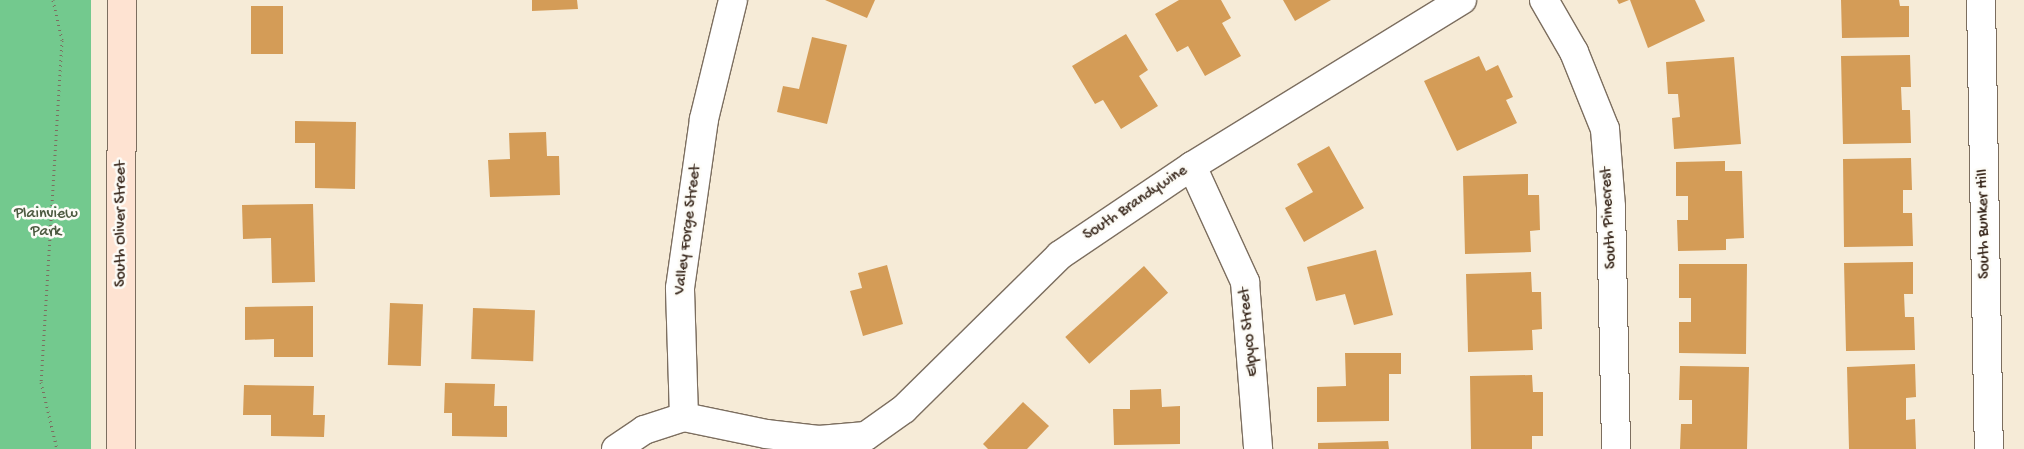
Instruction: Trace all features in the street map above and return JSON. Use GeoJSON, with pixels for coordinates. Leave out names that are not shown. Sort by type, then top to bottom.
{"type":"FeatureCollection","features":[{"type":"Feature","properties":{"kind":"main road","name":"South Oliver Street"},"geometry":{"type":"LineString","coordinates":[[121,449],[122,0]]}},
{"type":"Feature","properties":{"kind":"street","name":"Valley Forge Street"},"geometry":{"type":"LineString","coordinates":[[684,417],[680,288],[704,119],[734,0]]}},
{"type":"Feature","properties":{"kind":"street","name":"South Brandywine"},"geometry":{"type":"LineString","coordinates":[[838,444],[866,436],[904,409],[1060,255],[1192,166],[1462,0]]}},
{"type":"Feature","properties":{"kind":"street","name":"South Pinecrest"},"geometry":{"type":"LineString","coordinates":[[1544,0],[1574,52],[1605,129],[1611,207],[1616,449]]}},
{"type":"Feature","properties":{"kind":"street","name":"South Bunker Hill"},"geometry":{"type":"LineString","coordinates":[[1981,0],[1989,449]]}},
{"type":"Feature","properties":{"kind":"street","name":"Elpyco Street"},"geometry":{"type":"LineString","coordinates":[[1192,166],[1245,282],[1258,449]]}},
{"type":"Feature","properties":{"kind":"street"},"geometry":{"type":"LineString","coordinates":[[616,449],[644,430],[684,417],[766,434],[838,444]]}},
{"type":"Feature","properties":{"kind":"path"},"geometry":{"type":"LineString","coordinates":[[53,0],[62,40],[41,382],[57,449]]}},
{"type":"Feature","properties":{"kind":"green space","name":"Plainview Park"},"geometry":{"type":"Polygon","coordinates":[[[0,0],[91,0],[91,449],[0,449],[0,0]]]}},
{"type":"Feature","properties":{"kind":"building"},"geometry":{"type":"Polygon","coordinates":[[[532,0],[577,0],[578,9],[532,11],[532,0]]]}},
{"type":"Feature","properties":{"kind":"building"},"geometry":{"type":"Polygon","coordinates":[[[825,0],[875,0],[867,18],[825,0]]]}},
{"type":"Feature","properties":{"kind":"building"},"geometry":{"type":"Polygon","coordinates":[[[1179,0],[1221,0],[1231,18],[1222,23],[1241,56],[1205,76],[1188,46],[1177,52],[1155,14],[1179,0]]]}},
{"type":"Feature","properties":{"kind":"building"},"geometry":{"type":"Polygon","coordinates":[[[1283,0],[1331,0],[1295,21],[1283,0]]]}},
{"type":"Feature","properties":{"kind":"building"},"geometry":{"type":"Polygon","coordinates":[[[1617,0],[1629,0],[1619,4],[1617,0]]]}},
{"type":"Feature","properties":{"kind":"building"},"geometry":{"type":"Polygon","coordinates":[[[1630,0],[1695,0],[1705,21],[1648,48],[1630,0]]]}},
{"type":"Feature","properties":{"kind":"building"},"geometry":{"type":"Polygon","coordinates":[[[1841,0],[1899,0],[1900,6],[1909,6],[1909,37],[1842,38],[1841,0]]]}},
{"type":"Feature","properties":{"kind":"building"},"geometry":{"type":"Polygon","coordinates":[[[251,6],[283,6],[283,54],[251,54],[251,6]]]}},
{"type":"Feature","properties":{"kind":"building"},"geometry":{"type":"Polygon","coordinates":[[[1126,34],[1148,70],[1139,76],[1158,106],[1121,129],[1103,100],[1095,104],[1072,66],[1126,34]]]}},
{"type":"Feature","properties":{"kind":"building"},"geometry":{"type":"Polygon","coordinates":[[[812,37],[847,45],[827,124],[777,112],[783,86],[799,89],[812,37]]]}},
{"type":"Feature","properties":{"kind":"building"},"geometry":{"type":"Polygon","coordinates":[[[1910,55],[1911,87],[1901,87],[1902,110],[1910,110],[1911,143],[1843,144],[1841,56],[1910,55]]]}},
{"type":"Feature","properties":{"kind":"building"},"geometry":{"type":"Polygon","coordinates":[[[1479,56],[1486,71],[1498,65],[1513,97],[1506,100],[1517,123],[1457,151],[1424,81],[1479,56]]]}},
{"type":"Feature","properties":{"kind":"building"},"geometry":{"type":"Polygon","coordinates":[[[1734,57],[1741,144],[1674,149],[1672,118],[1680,117],[1678,94],[1668,94],[1666,62],[1734,57]]]}},
{"type":"Feature","properties":{"kind":"building"},"geometry":{"type":"Polygon","coordinates":[[[295,121],[356,122],[355,189],[315,188],[315,143],[295,143],[295,121]]]}},
{"type":"Feature","properties":{"kind":"building"},"geometry":{"type":"Polygon","coordinates":[[[546,132],[547,156],[559,156],[560,195],[490,197],[488,160],[510,159],[509,133],[546,132]]]}},
{"type":"Feature","properties":{"kind":"building"},"geometry":{"type":"Polygon","coordinates":[[[1329,146],[1364,208],[1304,242],[1285,208],[1313,192],[1297,164],[1329,146]]]}},
{"type":"Feature","properties":{"kind":"building"},"geometry":{"type":"Polygon","coordinates":[[[1911,158],[1912,190],[1903,190],[1903,213],[1912,213],[1913,246],[1844,247],[1843,159],[1911,158]]]}},
{"type":"Feature","properties":{"kind":"building"},"geometry":{"type":"Polygon","coordinates":[[[1725,161],[1725,171],[1742,171],[1744,238],[1726,239],[1726,250],[1678,251],[1677,220],[1688,220],[1688,196],[1676,196],[1676,162],[1725,161]]]}},
{"type":"Feature","properties":{"kind":"building"},"geometry":{"type":"Polygon","coordinates":[[[1528,174],[1528,195],[1539,195],[1540,230],[1530,231],[1531,252],[1465,254],[1463,176],[1528,174]]]}},
{"type":"Feature","properties":{"kind":"building"},"geometry":{"type":"Polygon","coordinates":[[[313,204],[315,282],[272,283],[271,238],[243,239],[242,205],[313,204]]]}},
{"type":"Feature","properties":{"kind":"building"},"geometry":{"type":"Polygon","coordinates":[[[1376,250],[1393,315],[1354,325],[1345,294],[1316,301],[1307,267],[1376,250]]]}},
{"type":"Feature","properties":{"kind":"building"},"geometry":{"type":"Polygon","coordinates":[[[1913,262],[1913,294],[1904,294],[1905,317],[1914,317],[1915,350],[1846,351],[1844,263],[1913,262]]]}},
{"type":"Feature","properties":{"kind":"building"},"geometry":{"type":"Polygon","coordinates":[[[1679,264],[1747,264],[1746,354],[1679,353],[1679,322],[1691,322],[1691,298],[1679,298],[1679,264]]]}},
{"type":"Feature","properties":{"kind":"building"},"geometry":{"type":"Polygon","coordinates":[[[887,265],[903,324],[863,336],[850,291],[862,288],[858,273],[887,265]]]}},
{"type":"Feature","properties":{"kind":"building"},"geometry":{"type":"Polygon","coordinates":[[[1144,266],[1168,293],[1089,364],[1065,337],[1144,266]]]}},
{"type":"Feature","properties":{"kind":"building"},"geometry":{"type":"Polygon","coordinates":[[[1531,272],[1532,292],[1541,292],[1542,329],[1532,330],[1533,350],[1468,352],[1466,274],[1531,272]]]}},
{"type":"Feature","properties":{"kind":"building"},"geometry":{"type":"Polygon","coordinates":[[[390,303],[423,304],[421,366],[388,365],[390,303]]]}},
{"type":"Feature","properties":{"kind":"building"},"geometry":{"type":"Polygon","coordinates":[[[313,306],[313,357],[274,357],[274,339],[245,340],[245,307],[313,306]]]}},
{"type":"Feature","properties":{"kind":"building"},"geometry":{"type":"Polygon","coordinates":[[[473,308],[535,310],[533,361],[471,359],[473,308]]]}},
{"type":"Feature","properties":{"kind":"building"},"geometry":{"type":"Polygon","coordinates":[[[1345,353],[1401,353],[1401,374],[1389,374],[1389,421],[1317,422],[1317,387],[1346,386],[1345,353]]]}},
{"type":"Feature","properties":{"kind":"building"},"geometry":{"type":"Polygon","coordinates":[[[1915,364],[1916,397],[1906,398],[1906,420],[1915,419],[1916,449],[1849,449],[1847,367],[1915,364]]]}},
{"type":"Feature","properties":{"kind":"building"},"geometry":{"type":"Polygon","coordinates":[[[1680,366],[1749,367],[1747,449],[1680,449],[1681,424],[1692,424],[1692,400],[1679,400],[1680,366]]]}},
{"type":"Feature","properties":{"kind":"building"},"geometry":{"type":"Polygon","coordinates":[[[1532,375],[1533,392],[1543,392],[1543,436],[1532,436],[1532,449],[1471,449],[1470,376],[1532,375]]]}},
{"type":"Feature","properties":{"kind":"building"},"geometry":{"type":"Polygon","coordinates":[[[445,383],[495,384],[494,406],[507,406],[507,437],[452,436],[452,413],[444,413],[445,383]]]}},
{"type":"Feature","properties":{"kind":"building"},"geometry":{"type":"Polygon","coordinates":[[[244,385],[314,386],[313,415],[325,415],[324,437],[271,436],[271,415],[243,415],[244,385]]]}},
{"type":"Feature","properties":{"kind":"building"},"geometry":{"type":"Polygon","coordinates":[[[1161,389],[1162,407],[1180,406],[1180,444],[1114,445],[1113,409],[1130,409],[1130,390],[1161,389]]]}},
{"type":"Feature","properties":{"kind":"building"},"geometry":{"type":"Polygon","coordinates":[[[1023,402],[1049,426],[1027,449],[988,449],[983,444],[1023,402]]]}},
{"type":"Feature","properties":{"kind":"building"},"geometry":{"type":"Polygon","coordinates":[[[1388,441],[1389,449],[1318,449],[1318,443],[1388,441]]]}}]}
